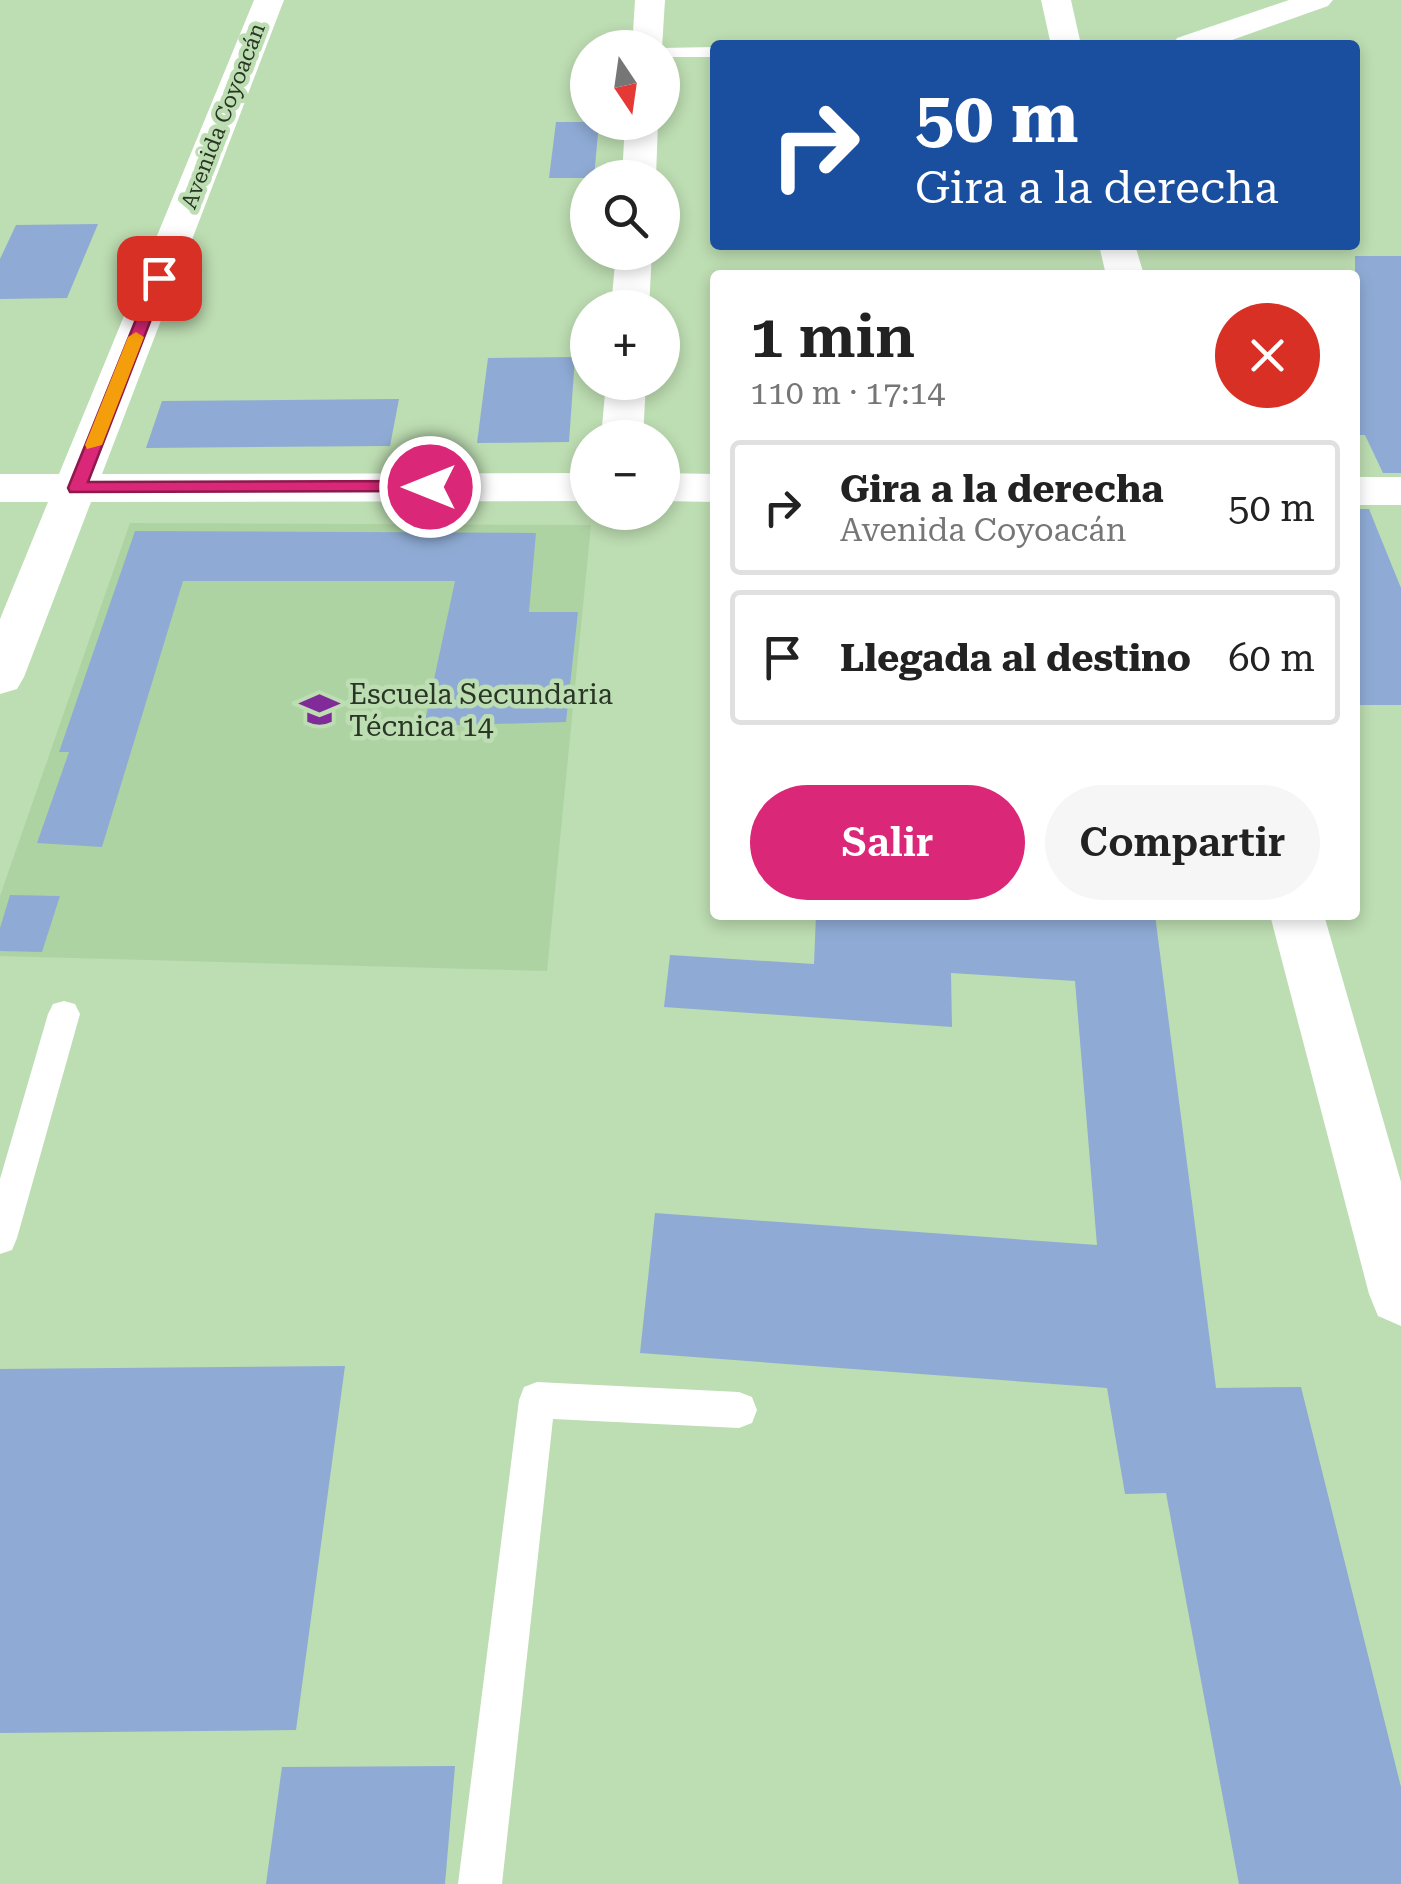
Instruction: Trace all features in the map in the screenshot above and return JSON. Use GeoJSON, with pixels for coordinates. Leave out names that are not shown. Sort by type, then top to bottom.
{"type":"FeatureCollection","features":[{"type":"Feature","properties":{"kind":"main road","name":"Avenida Coyoacán"},"geometry":{"type":"LineString","coordinates":[[0,677],[268,0]]}},
{"type":"Feature","properties":{"kind":"main road"},"geometry":{"type":"LineString","coordinates":[[648,30],[650,0]]}},
{"type":"Feature","properties":{"kind":"main road"},"geometry":{"type":"LineString","coordinates":[[1056,0],[1065,40]]}},
{"type":"Feature","properties":{"kind":"main road"},"geometry":{"type":"LineString","coordinates":[[1202,40],[1318,0]]}},
{"type":"Feature","properties":{"kind":"main road"},"geometry":{"type":"LineString","coordinates":[[0,488],[570,487]]}},
{"type":"Feature","properties":{"kind":"main road"},"geometry":{"type":"LineString","coordinates":[[680,487],[710,488]]}},
{"type":"Feature","properties":{"kind":"main road"},"geometry":{"type":"LineString","coordinates":[[1360,491],[1401,491]]}},
{"type":"Feature","properties":{"kind":"main road"},"geometry":{"type":"LineString","coordinates":[[1298,920],[1401,1294]]}},
{"type":"Feature","properties":{"kind":"lane"},"geometry":{"type":"LineString","coordinates":[[680,52],[710,52]]}},
{"type":"Feature","properties":{"kind":"lane"},"geometry":{"type":"LineString","coordinates":[[0,1238],[64,1014]]}},
{"type":"Feature","properties":{"kind":"lane"},"geometry":{"type":"LineString","coordinates":[[480,1884],[538,1400],[739,1410]]}},
{"type":"Feature","properties":{"kind":"shaded area","name":"Escuela Secundaria Técnica 14"},"geometry":{"type":"Polygon","coordinates":[[[130,523],[570,525],[570,530],[591,530],[547,971],[0,956],[0,896],[130,523]]]}},
{"type":"Feature","properties":{"kind":"building"},"geometry":{"type":"Polygon","coordinates":[[[556,122],[570,122],[570,140],[597,140],[596,160],[570,160],[570,178],[549,178],[556,122]]]}},
{"type":"Feature","properties":{"kind":"building"},"geometry":{"type":"Polygon","coordinates":[[[98,224],[67,298],[0,299],[0,259],[16,225],[98,224]]]}},
{"type":"Feature","properties":{"kind":"building"},"geometry":{"type":"Polygon","coordinates":[[[1355,256],[1401,256],[1401,473],[1383,473],[1365,435],[1360,435],[1360,270],[1355,270],[1355,256]]]}},
{"type":"Feature","properties":{"kind":"building"},"geometry":{"type":"Polygon","coordinates":[[[570,357],[569,442],[477,443],[488,358],[570,357]]]}},
{"type":"Feature","properties":{"kind":"building"},"geometry":{"type":"Polygon","coordinates":[[[399,399],[390,446],[146,448],[162,401],[399,399]]]}},
{"type":"Feature","properties":{"kind":"building"},"geometry":{"type":"Polygon","coordinates":[[[1360,509],[1369,509],[1401,588],[1401,705],[1360,705],[1360,509]]]}},
{"type":"Feature","properties":{"kind":"building"},"geometry":{"type":"Polygon","coordinates":[[[135,531],[536,533],[529,612],[578,612],[566,722],[424,726],[455,581],[183,581],[102,847],[37,843],[69,752],[59,752],[135,531]]]}},
{"type":"Feature","properties":{"kind":"building"},"geometry":{"type":"Polygon","coordinates":[[[10,895],[60,896],[42,952],[0,951],[0,928],[10,895]]]}},
{"type":"Feature","properties":{"kind":"building"},"geometry":{"type":"Polygon","coordinates":[[[816,920],[1156,920],[1216,1388],[1301,1387],[1401,1787],[1401,1884],[1239,1884],[1166,1493],[1125,1494],[1107,1388],[640,1353],[655,1213],[1097,1245],[1075,981],[951,973],[952,1027],[664,1007],[670,955],[814,964],[816,920]]]}},
{"type":"Feature","properties":{"kind":"building"},"geometry":{"type":"Polygon","coordinates":[[[345,1366],[296,1730],[0,1733],[0,1369],[345,1366]]]}},
{"type":"Feature","properties":{"kind":"building"},"geometry":{"type":"Polygon","coordinates":[[[455,1766],[445,1884],[266,1884],[282,1767],[455,1766]]]}},
{"type":"Feature","properties":{"kind":"slow traffic"},"geometry":{"type":"LineString","coordinates":[[93,445],[136,337]]}},
{"type":"Feature","properties":{"kind":"place","name":"Escuela Secundaria Técnica 14"},"geometry":{"type":"Point","coordinates":[319,710]}},
{"type":"Feature","properties":{"kind":"route"},"geometry":{"type":"LineString","coordinates":[[159,278],[77,488],[430,487]]}}]}
